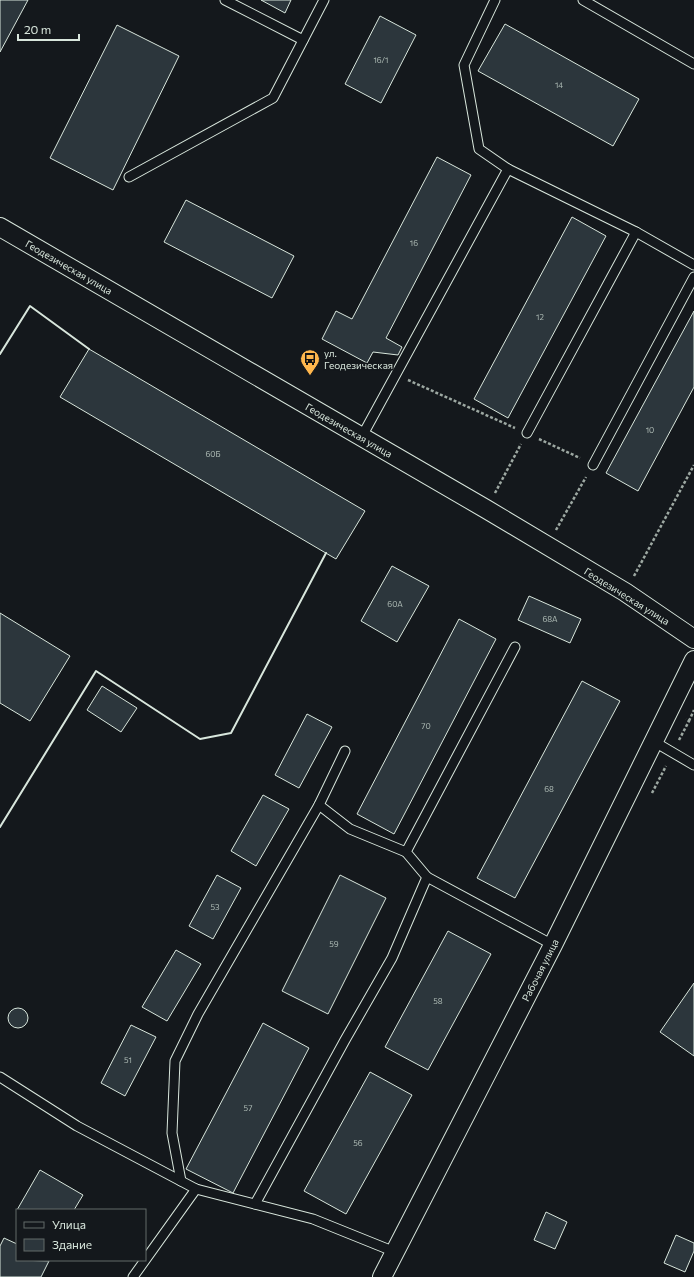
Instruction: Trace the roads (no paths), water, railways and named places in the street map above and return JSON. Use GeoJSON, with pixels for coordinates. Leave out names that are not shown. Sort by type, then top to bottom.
{"type":"FeatureCollection","features":[{"type":"Feature","properties":{"kind":"street","name":"Геодезическая улица"},"geometry":{"type":"LineString","coordinates":[[0,226],[361,438],[486,509],[625,592],[694,639]]}},
{"type":"Feature","properties":{"kind":"street","name":"Рабочая улица"},"geometry":{"type":"LineString","coordinates":[[382,1277],[553,945],[694,660]]}},
{"type":"Feature","properties":{"kind":"lane"},"geometry":{"type":"LineString","coordinates":[[225,0],[303,40]]}},
{"type":"Feature","properties":{"kind":"lane"},"geometry":{"type":"LineString","coordinates":[[129,177],[273,98],[324,0]]}},
{"type":"Feature","properties":{"kind":"lane"},"geometry":{"type":"LineString","coordinates":[[495,0],[464,65],[480,149],[508,169],[636,232],[694,265]]}},
{"type":"Feature","properties":{"kind":"lane"},"geometry":{"type":"LineString","coordinates":[[583,0],[694,64]]}},
{"type":"Feature","properties":{"kind":"lane"},"geometry":{"type":"LineString","coordinates":[[361,438],[508,169]]}},
{"type":"Feature","properties":{"kind":"lane"},"geometry":{"type":"LineString","coordinates":[[527,433],[636,232]]}},
{"type":"Feature","properties":{"kind":"lane"},"geometry":{"type":"LineString","coordinates":[[593,465],[694,277]]}},
{"type":"Feature","properties":{"kind":"lane"},"geometry":{"type":"LineString","coordinates":[[406,852],[515,647]]}},
{"type":"Feature","properties":{"kind":"lane"},"geometry":{"type":"LineString","coordinates":[[653,741],[694,765]]}},
{"type":"Feature","properties":{"kind":"lane"},"geometry":{"type":"LineString","coordinates":[[181,1181],[172,1133],[175,1061],[198,1014],[320,805],[345,751]]}},
{"type":"Feature","properties":{"kind":"lane"},"geometry":{"type":"LineString","coordinates":[[320,805],[350,829],[406,852],[428,877],[553,945]]}},
{"type":"Feature","properties":{"kind":"lane"},"geometry":{"type":"LineString","coordinates":[[255,1204],[392,958],[428,877]]}},
{"type":"Feature","properties":{"kind":"lane"},"geometry":{"type":"LineString","coordinates":[[0,1077],[77,1126],[196,1189],[313,1220],[395,1252]]}},
{"type":"Feature","properties":{"kind":"lane"},"geometry":{"type":"LineString","coordinates":[[146,1259],[196,1189]]}},
{"type":"Feature","properties":{"kind":"lane"},"geometry":{"type":"LineString","coordinates":[[133,1277],[144,1261]]}},
{"type":"Feature","properties":{"kind":"place","name":"ул. Геодезическая"},"geometry":{"type":"Point","coordinates":[310,376]}}]}
